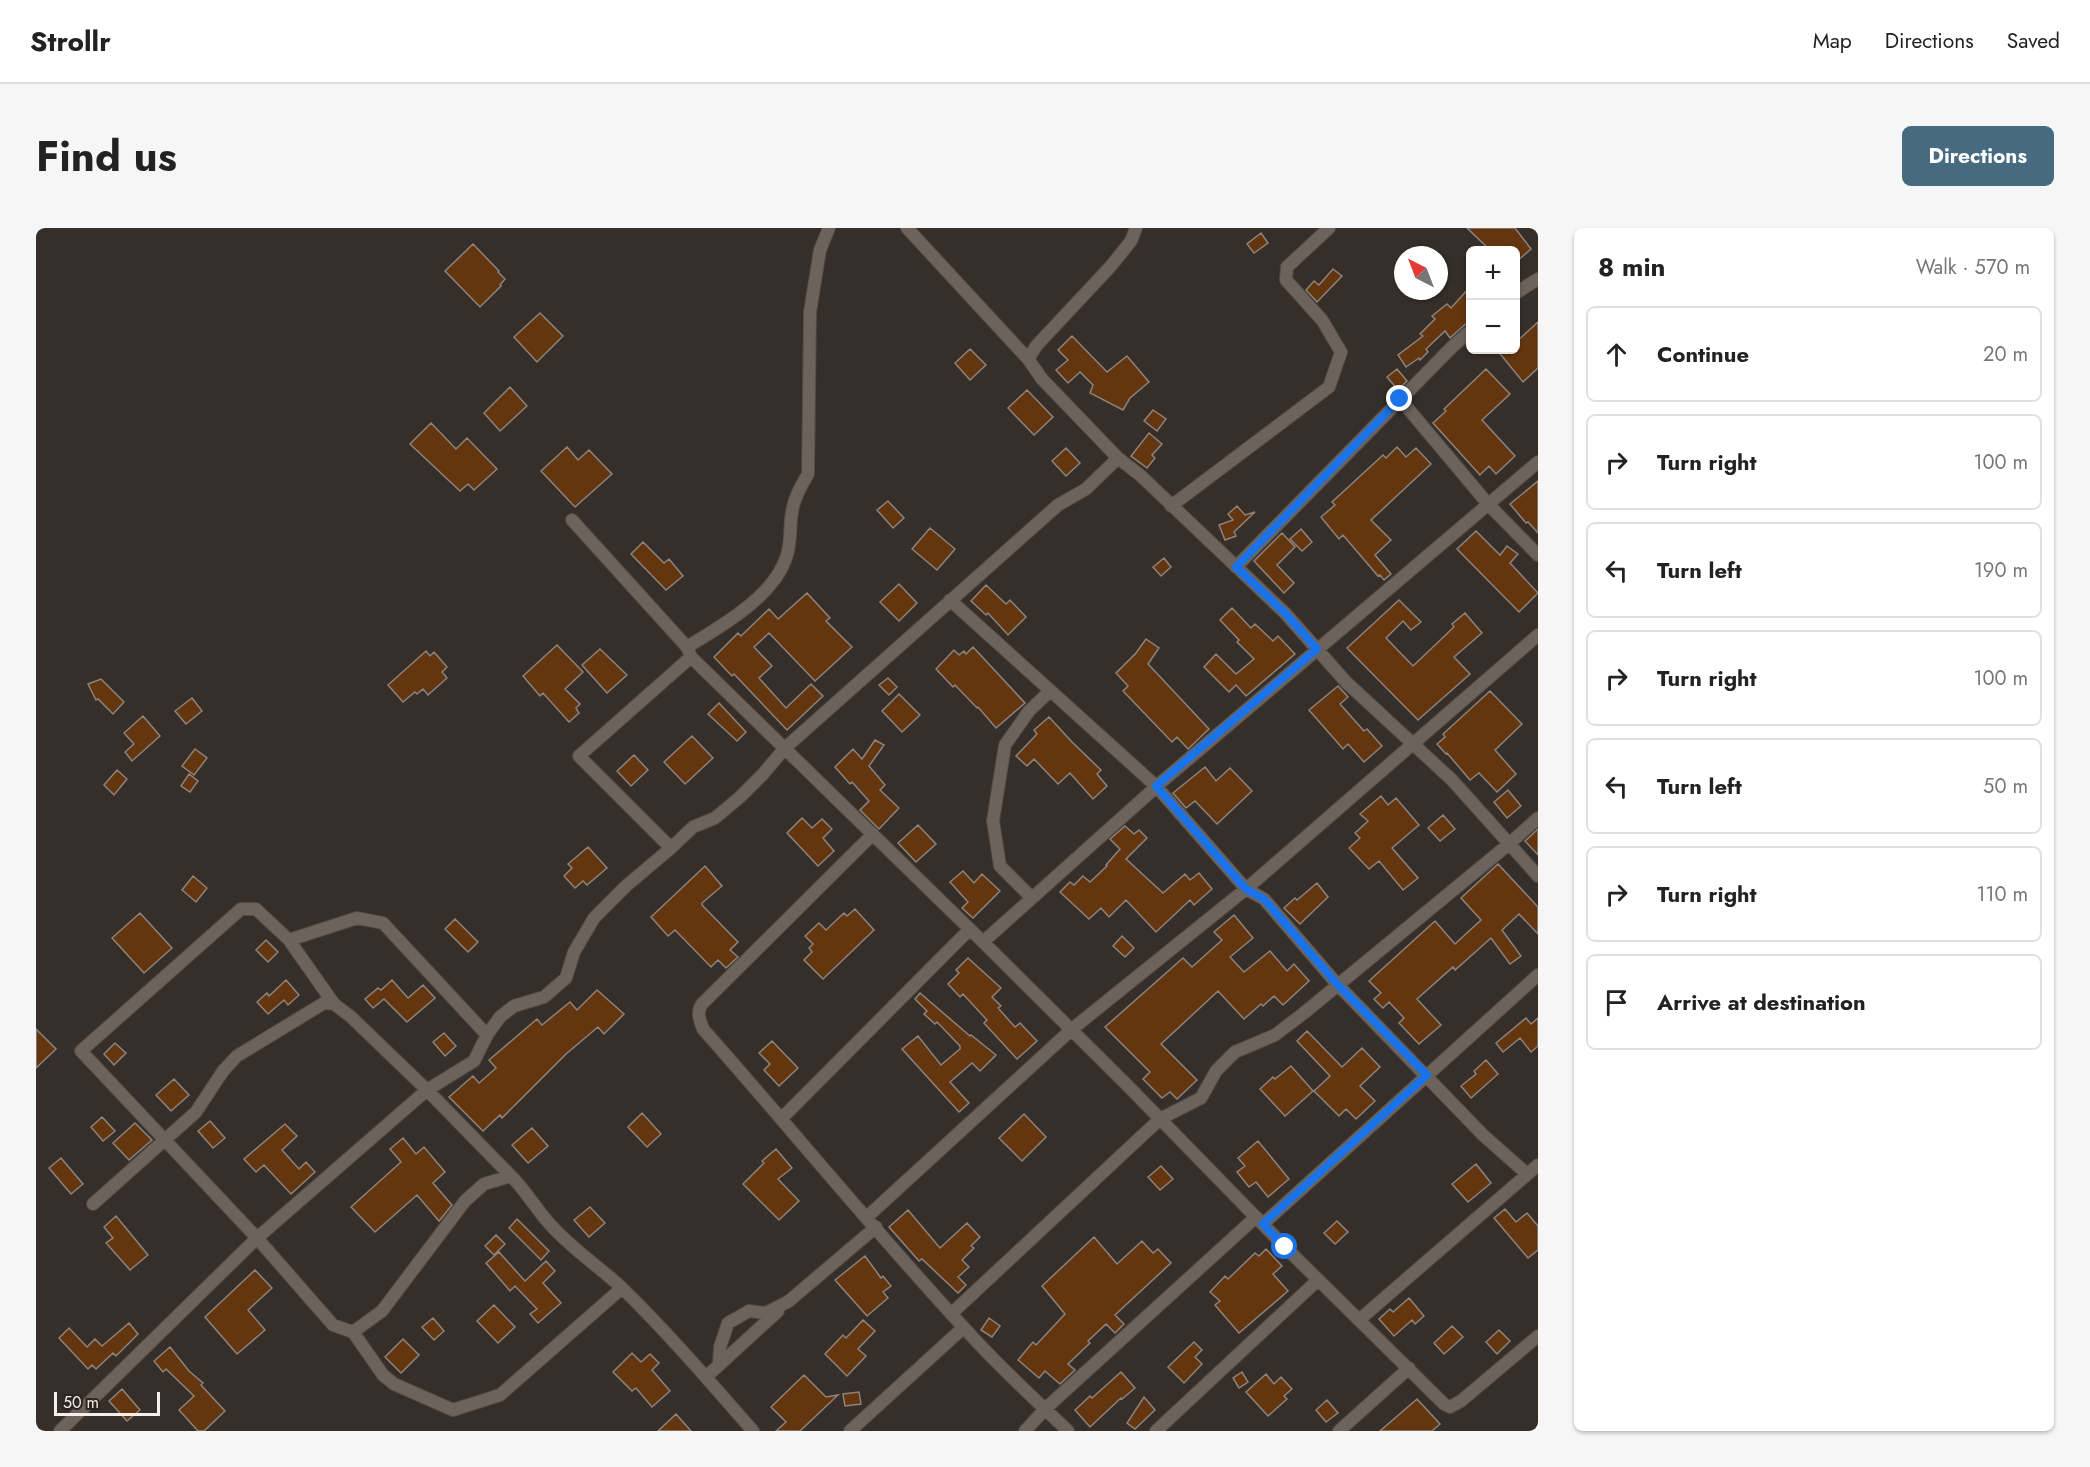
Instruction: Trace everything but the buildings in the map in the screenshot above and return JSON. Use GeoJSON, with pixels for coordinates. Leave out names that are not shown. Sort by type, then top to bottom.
{"type":"FeatureCollection","features":[{"type":"Feature","properties":{"kind":"street"},"geometry":{"type":"LineString","coordinates":[[671,848],[579,756],[689,652],[767,590],[786,560],[791,536],[791,514],[796,496],[808,474],[810,312],[820,250],[829,228]]}},
{"type":"Feature","properties":{"kind":"street"},"geometry":{"type":"LineString","coordinates":[[907,228],[1028,359],[1042,379],[1118,458],[1140,475],[1285,613],[1346,682],[1452,780],[1538,876]]}},
{"type":"Feature","properties":{"kind":"street"},"geometry":{"type":"LineString","coordinates":[[1028,359],[1037,345],[1111,266],[1131,241],[1136,228]]}},
{"type":"Feature","properties":{"kind":"street"},"geometry":{"type":"LineString","coordinates":[[1171,506],[1329,387],[1341,352],[1322,320],[1286,280],[1287,267],[1329,228]]}},
{"type":"Feature","properties":{"kind":"street"},"geometry":{"type":"LineString","coordinates":[[1520,290],[1538,279]]}},
{"type":"Feature","properties":{"kind":"street"},"geometry":{"type":"LineString","coordinates":[[1236,567],[1466,335]]}},
{"type":"Feature","properties":{"kind":"street"},"geometry":{"type":"LineString","coordinates":[[1400,399],[1488,504],[1538,555]]}},
{"type":"Feature","properties":{"kind":"street"},"geometry":{"type":"LineString","coordinates":[[60,1431],[257,1238],[428,1090],[474,1061],[487,1035],[500,1017],[514,1006],[544,997],[566,978],[574,952],[594,918],[626,886],[693,827],[715,818],[740,797],[785,748],[950,600],[1058,505],[1086,489],[1118,458]]}},
{"type":"Feature","properties":{"kind":"street"},"geometry":{"type":"LineString","coordinates":[[983,942],[1156,786],[1538,462]]}},
{"type":"Feature","properties":{"kind":"street"},"geometry":{"type":"LineString","coordinates":[[572,520],[689,652],[970,929],[1318,1280],[1450,1407],[1461,1401],[1538,1336]]}},
{"type":"Feature","properties":{"kind":"street"},"geometry":{"type":"LineString","coordinates":[[950,600],[1156,786],[1246,889],[1264,899],[1337,984],[1484,1135],[1527,1174]]}},
{"type":"Feature","properties":{"kind":"street"},"geometry":{"type":"LineString","coordinates":[[867,1217],[1071,1030],[1246,889],[1538,635]]}},
{"type":"Feature","properties":{"kind":"street"},"geometry":{"type":"LineString","coordinates":[[1032,898],[1000,866],[993,821],[1005,745],[1029,711],[1050,691]]}},
{"type":"Feature","properties":{"kind":"street"},"geometry":{"type":"LineString","coordinates":[[951,1314],[1160,1119],[1201,1098],[1216,1071],[1235,1052],[1275,1035],[1538,818]]}},
{"type":"Feature","properties":{"kind":"street"},"geometry":{"type":"LineString","coordinates":[[873,834],[699,1009],[699,1018],[703,1029],[963,1328],[1068,1431]]}},
{"type":"Feature","properties":{"kind":"street"},"geometry":{"type":"LineString","coordinates":[[622,1288],[500,1395],[453,1410],[394,1384],[383,1375],[353,1332],[333,1325],[257,1238],[81,1051],[241,909],[256,909],[289,940],[334,1004],[350,1016],[428,1090],[524,1189],[548,1222],[575,1249],[622,1288],[706,1377],[753,1431]]}},
{"type":"Feature","properties":{"kind":"street"},"geometry":{"type":"LineString","coordinates":[[289,940],[357,918],[384,923],[487,1035]]}},
{"type":"Feature","properties":{"kind":"street"},"geometry":{"type":"LineString","coordinates":[[782,1118],[970,929]]}},
{"type":"Feature","properties":{"kind":"street"},"geometry":{"type":"LineString","coordinates":[[1025,1431],[1045,1409],[1538,975]]}},
{"type":"Feature","properties":{"kind":"street"},"geometry":{"type":"LineString","coordinates":[[93,1204],[196,1112],[223,1071],[237,1056],[324,1003],[334,1004]]}},
{"type":"Feature","properties":{"kind":"street"},"geometry":{"type":"LineString","coordinates":[[1359,1320],[1538,1165]]}},
{"type":"Feature","properties":{"kind":"street"},"geometry":{"type":"LineString","coordinates":[[353,1332],[382,1311],[465,1201],[484,1184],[511,1176]]}},
{"type":"Feature","properties":{"kind":"street"},"geometry":{"type":"LineString","coordinates":[[706,1377],[789,1301],[876,1227]]}},
{"type":"Feature","properties":{"kind":"street"},"geometry":{"type":"LineString","coordinates":[[1156,1431],[1318,1280]]}},
{"type":"Feature","properties":{"kind":"street"},"geometry":{"type":"LineString","coordinates":[[719,1365],[720,1347],[728,1323],[749,1311],[766,1313],[789,1301]]}},
{"type":"Feature","properties":{"kind":"street"},"geometry":{"type":"LineString","coordinates":[[850,1431],[963,1328]]}},
{"type":"Feature","properties":{"kind":"street"},"geometry":{"type":"LineString","coordinates":[[1339,1431],[1409,1368]]}},
{"type":"Feature","properties":{"kind":"route"},"geometry":{"type":"LineString","coordinates":[[1285,1247],[1263,1224],[1427,1075],[1337,984],[1264,899],[1246,889],[1156,786],[1317,649],[1285,613],[1236,567],[1400,399]]}}]}
